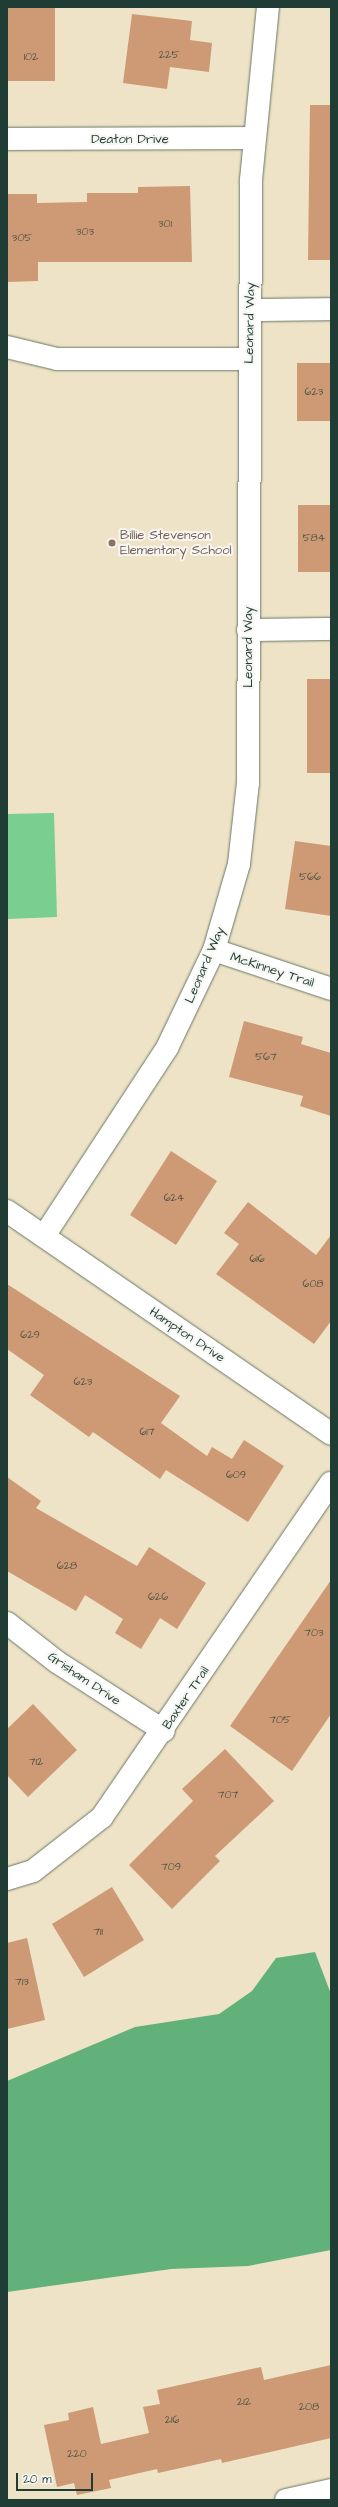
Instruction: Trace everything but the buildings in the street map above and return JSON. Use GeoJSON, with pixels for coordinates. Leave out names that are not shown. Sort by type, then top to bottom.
{"type":"FeatureCollection","features":[{"type":"Feature","properties":{"kind":"street","name":"Leonard Way"},"geometry":{"type":"LineString","coordinates":[[44,1236],[151,1076],[214,950],[240,864],[245,821],[248,630],[249,359],[254,138],[268,7]]}},
{"type":"Feature","properties":{"kind":"street","name":"Deaton Drive"},"geometry":{"type":"LineString","coordinates":[[7,139],[254,138]]}},
{"type":"Feature","properties":{"kind":"street"},"geometry":{"type":"LineString","coordinates":[[250,310],[331,309]]}},
{"type":"Feature","properties":{"kind":"street"},"geometry":{"type":"LineString","coordinates":[[7,347],[57,359],[249,359]]}},
{"type":"Feature","properties":{"kind":"street"},"geometry":{"type":"LineString","coordinates":[[248,630],[331,630]]}},
{"type":"Feature","properties":{"kind":"street","name":"McKinney Trail"},"geometry":{"type":"LineString","coordinates":[[214,950],[331,989]]}},
{"type":"Feature","properties":{"kind":"street","name":"Hampton Drive"},"geometry":{"type":"LineString","coordinates":[[7,1211],[331,1434]]}},
{"type":"Feature","properties":{"kind":"street","name":"Baxter Trail"},"geometry":{"type":"LineString","coordinates":[[7,1879],[33,1870],[102,1817],[164,1731],[331,1483]]}},
{"type":"Feature","properties":{"kind":"street","name":"Grisham Drive"},"geometry":{"type":"LineString","coordinates":[[7,1623],[57,1662],[164,1731]]}},
{"type":"Feature","properties":{"kind":"street"},"geometry":{"type":"LineString","coordinates":[[286,2500],[331,2490]]}},
{"type":"Feature","properties":{"kind":"green space"},"geometry":{"type":"Polygon","coordinates":[[[54,813],[57,917],[7,919],[7,814],[54,813]]]}},
{"type":"Feature","properties":{"kind":"green space"},"geometry":{"type":"Polygon","coordinates":[[[315,1952],[331,1994],[331,2250],[248,2266],[171,2269],[7,2292],[7,2081],[135,2027],[219,2014],[252,1991],[276,1958],[315,1952]]]}},
{"type":"Feature","properties":{"kind":"place","name":"Billie Stevenson Elementary School"},"geometry":{"type":"Point","coordinates":[112,543]}}]}
